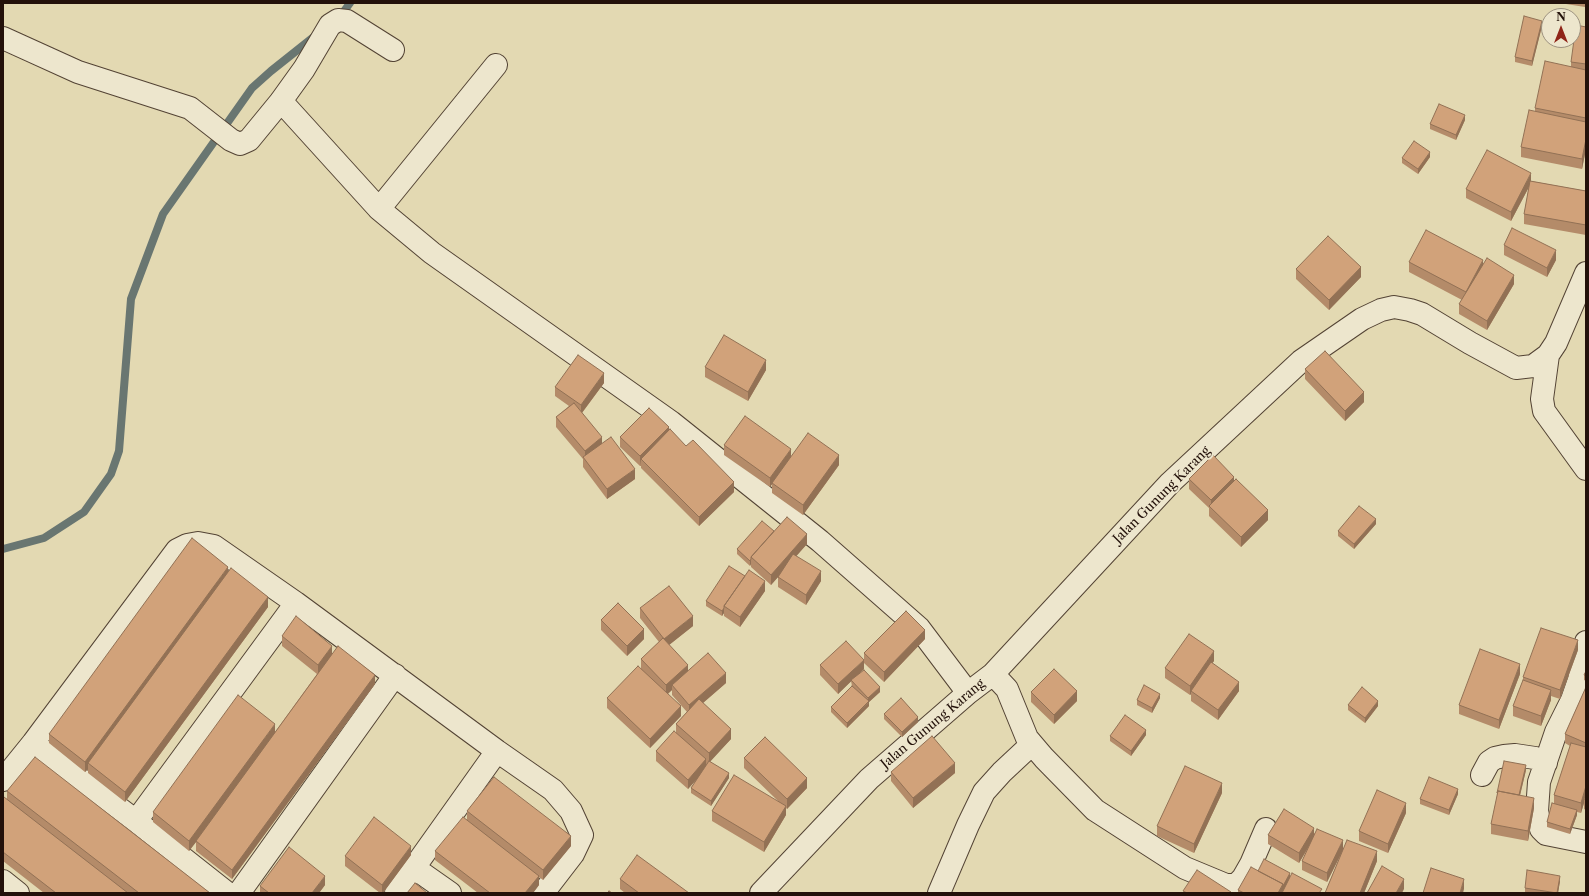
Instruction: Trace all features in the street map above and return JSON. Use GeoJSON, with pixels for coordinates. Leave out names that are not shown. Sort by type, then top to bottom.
{"type":"FeatureCollection","features":[{"type":"Feature","properties":{"kind":"street"},"geometry":{"type":"LineString","coordinates":[[3,38],[78,72],[190,108],[231,140],[240,144],[249,140],[281,101],[304,69],[330,25],[338,20],[347,21],[393,50]]}},
{"type":"Feature","properties":{"kind":"street"},"geometry":{"type":"LineString","coordinates":[[378,209],[496,65]]}},
{"type":"Feature","properties":{"kind":"street"},"geometry":{"type":"LineString","coordinates":[[281,101],[378,209],[432,253],[671,422],[820,541],[919,628],[968,693]]}},
{"type":"Feature","properties":{"kind":"street","name":"Jalan Gunung Karang"},"geometry":{"type":"LineString","coordinates":[[760,893],[868,779],[968,693],[993,674],[1170,483],[1301,361],[1362,319],[1381,310],[1394,307],[1422,314],[1470,343],[1516,368],[1534,366],[1548,355],[1556,344],[1586,273]]}},
{"type":"Feature","properties":{"kind":"street"},"geometry":{"type":"LineString","coordinates":[[1548,355],[1542,399],[1544,411],[1586,468]]}},
{"type":"Feature","properties":{"kind":"street"},"geometry":{"type":"LineString","coordinates":[[3,780],[34,743],[177,550],[187,545],[198,543],[214,546],[296,603],[497,751],[554,790],[571,811],[582,835],[573,854],[543,893]]}},
{"type":"Feature","properties":{"kind":"street"},"geometry":{"type":"LineString","coordinates":[[136,821],[296,603]]}},
{"type":"Feature","properties":{"kind":"street"},"geometry":{"type":"LineString","coordinates":[[1586,642],[1579,680],[1572,700],[1556,732],[1539,782],[1537,798],[1537,811],[1540,829],[1546,834],[1586,842]]}},
{"type":"Feature","properties":{"kind":"street"},"geometry":{"type":"LineString","coordinates":[[993,674],[1007,689],[1022,728],[1032,744],[1096,810],[1180,865],[1226,886],[1236,885],[1243,878],[1266,830]]}},
{"type":"Feature","properties":{"kind":"street"},"geometry":{"type":"LineString","coordinates":[[239,893],[395,675]]}},
{"type":"Feature","properties":{"kind":"street"},"geometry":{"type":"LineString","coordinates":[[34,743],[227,893]]}},
{"type":"Feature","properties":{"kind":"street"},"geometry":{"type":"LineString","coordinates":[[939,893],[984,792],[1002,772],[1032,744]]}},
{"type":"Feature","properties":{"kind":"street"},"geometry":{"type":"LineString","coordinates":[[396,893],[413,867],[497,751]]}},
{"type":"Feature","properties":{"kind":"street"},"geometry":{"type":"LineString","coordinates":[[1482,775],[1489,762],[1504,756],[1515,755],[1535,758],[1546,763]]}},
{"type":"Feature","properties":{"kind":"street"},"geometry":{"type":"LineString","coordinates":[[413,867],[450,893]]}},
{"type":"Feature","properties":{"kind":"street"},"geometry":{"type":"LineString","coordinates":[[3,881],[18,893]]}},
{"type":"Feature","properties":{"kind":"building"},"geometry":{"type":"Polygon","coordinates":[[[1524,16],[1541,21],[1532,61],[1515,57],[1524,16]]]}},
{"type":"Feature","properties":{"kind":"building"},"geometry":{"type":"Polygon","coordinates":[[[1581,26],[1586,27],[1586,64],[1571,62],[1573,48],[1581,48],[1581,26]]]}},
{"type":"Feature","properties":{"kind":"building"},"geometry":{"type":"Polygon","coordinates":[[[1545,61],[1586,70],[1586,118],[1535,108],[1545,61]]]}},
{"type":"Feature","properties":{"kind":"building"},"geometry":{"type":"Polygon","coordinates":[[[1439,104],[1465,115],[1456,135],[1430,124],[1439,104]]]}},
{"type":"Feature","properties":{"kind":"building"},"geometry":{"type":"Polygon","coordinates":[[[1529,110],[1586,122],[1586,139],[1582,159],[1521,147],[1529,110]]]}},
{"type":"Feature","properties":{"kind":"building"},"geometry":{"type":"Polygon","coordinates":[[[1414,141],[1430,152],[1418,169],[1402,158],[1414,141]]]}},
{"type":"Feature","properties":{"kind":"building"},"geometry":{"type":"Polygon","coordinates":[[[1487,150],[1531,173],[1511,212],[1466,189],[1487,150]]]}},
{"type":"Feature","properties":{"kind":"building"},"geometry":{"type":"Polygon","coordinates":[[[1530,181],[1586,191],[1586,225],[1524,214],[1530,181]]]}},
{"type":"Feature","properties":{"kind":"building"},"geometry":{"type":"Polygon","coordinates":[[[1512,228],[1556,250],[1547,268],[1504,245],[1512,228]]]}},
{"type":"Feature","properties":{"kind":"building"},"geometry":{"type":"Polygon","coordinates":[[[1426,230],[1483,260],[1466,292],[1409,262],[1426,230]]]}},
{"type":"Feature","properties":{"kind":"building"},"geometry":{"type":"Polygon","coordinates":[[[1328,236],[1361,267],[1329,300],[1296,269],[1328,236]]]}},
{"type":"Feature","properties":{"kind":"building"},"geometry":{"type":"Polygon","coordinates":[[[1487,258],[1514,275],[1487,321],[1459,304],[1487,258]]]}},
{"type":"Feature","properties":{"kind":"building"},"geometry":{"type":"Polygon","coordinates":[[[724,335],[766,360],[748,392],[705,367],[724,335]]]}},
{"type":"Feature","properties":{"kind":"building"},"geometry":{"type":"Polygon","coordinates":[[[1325,351],[1364,392],[1345,411],[1305,369],[1325,351]]]}},
{"type":"Feature","properties":{"kind":"building"},"geometry":{"type":"Polygon","coordinates":[[[578,355],[604,373],[581,405],[555,387],[578,355]]]}},
{"type":"Feature","properties":{"kind":"building"},"geometry":{"type":"Polygon","coordinates":[[[574,403],[602,437],[585,451],[556,417],[574,403]]]}},
{"type":"Feature","properties":{"kind":"building"},"geometry":{"type":"Polygon","coordinates":[[[649,408],[669,427],[640,456],[620,437],[649,408]]]}},
{"type":"Feature","properties":{"kind":"building"},"geometry":{"type":"Polygon","coordinates":[[[745,416],[791,449],[770,478],[724,445],[745,416]]]}},
{"type":"Feature","properties":{"kind":"building"},"geometry":{"type":"Polygon","coordinates":[[[670,429],[686,446],[693,440],[734,482],[699,517],[641,459],[670,429]]]}},
{"type":"Feature","properties":{"kind":"building"},"geometry":{"type":"Polygon","coordinates":[[[808,433],[839,455],[803,505],[772,483],[808,433]]]}},
{"type":"Feature","properties":{"kind":"building"},"geometry":{"type":"Polygon","coordinates":[[[611,437],[635,469],[607,489],[583,457],[611,437]]]}},
{"type":"Feature","properties":{"kind":"building"},"geometry":{"type":"Polygon","coordinates":[[[1213,455],[1234,477],[1211,500],[1189,479],[1213,455]]]}},
{"type":"Feature","properties":{"kind":"building"},"geometry":{"type":"Polygon","coordinates":[[[1236,479],[1268,510],[1241,537],[1209,506],[1236,479]]]}},
{"type":"Feature","properties":{"kind":"building"},"geometry":{"type":"Polygon","coordinates":[[[1359,506],[1376,519],[1354,544],[1338,531],[1359,506]]]}},
{"type":"Feature","properties":{"kind":"building"},"geometry":{"type":"Polygon","coordinates":[[[787,517],[807,534],[771,575],[751,557],[787,517]]]}},
{"type":"Feature","properties":{"kind":"building"},"geometry":{"type":"Polygon","coordinates":[[[762,521],[774,531],[751,557],[750,561],[737,549],[762,521]]]}},
{"type":"Feature","properties":{"kind":"building"},"geometry":{"type":"Polygon","coordinates":[[[192,538],[228,567],[85,762],[49,734],[192,538]]]}},
{"type":"Feature","properties":{"kind":"building"},"geometry":{"type":"Polygon","coordinates":[[[793,554],[821,571],[806,595],[778,577],[793,554]]]}},
{"type":"Feature","properties":{"kind":"building"},"geometry":{"type":"Polygon","coordinates":[[[729,566],[745,576],[722,611],[706,601],[729,566]]]}},
{"type":"Feature","properties":{"kind":"building"},"geometry":{"type":"Polygon","coordinates":[[[231,568],[268,597],[125,792],[88,763],[231,568]]]}},
{"type":"Feature","properties":{"kind":"building"},"geometry":{"type":"Polygon","coordinates":[[[749,570],[765,581],[740,617],[724,606],[749,570]]]}},
{"type":"Feature","properties":{"kind":"building"},"geometry":{"type":"Polygon","coordinates":[[[669,586],[693,616],[664,639],[640,608],[669,586]]]}},
{"type":"Feature","properties":{"kind":"building"},"geometry":{"type":"Polygon","coordinates":[[[618,603],[644,629],[627,646],[601,620],[618,603]]]}},
{"type":"Feature","properties":{"kind":"building"},"geometry":{"type":"Polygon","coordinates":[[[906,611],[925,630],[884,672],[864,653],[906,611]]]}},
{"type":"Feature","properties":{"kind":"building"},"geometry":{"type":"Polygon","coordinates":[[[296,616],[332,646],[318,665],[282,636],[296,616]]]}},
{"type":"Feature","properties":{"kind":"building"},"geometry":{"type":"Polygon","coordinates":[[[1541,628],[1578,640],[1560,690],[1523,677],[1541,628]]]}},
{"type":"Feature","properties":{"kind":"building"},"geometry":{"type":"Polygon","coordinates":[[[1189,634],[1214,651],[1190,686],[1165,668],[1189,634]]]}},
{"type":"Feature","properties":{"kind":"building"},"geometry":{"type":"Polygon","coordinates":[[[663,638],[688,665],[666,685],[641,659],[663,638]]]}},
{"type":"Feature","properties":{"kind":"building"},"geometry":{"type":"Polygon","coordinates":[[[846,641],[864,660],[838,684],[820,665],[846,641]]]}},
{"type":"Feature","properties":{"kind":"building"},"geometry":{"type":"Polygon","coordinates":[[[338,646],[375,675],[232,870],[196,841],[338,646]]]}},
{"type":"Feature","properties":{"kind":"building"},"geometry":{"type":"Polygon","coordinates":[[[1480,649],[1520,664],[1499,720],[1459,705],[1480,649]]]}},
{"type":"Feature","properties":{"kind":"building"},"geometry":{"type":"Polygon","coordinates":[[[708,653],[726,673],[689,705],[672,685],[708,653]]]}},
{"type":"Feature","properties":{"kind":"building"},"geometry":{"type":"Polygon","coordinates":[[[1211,662],[1239,682],[1218,710],[1191,691],[1211,662]]]}},
{"type":"Feature","properties":{"kind":"building"},"geometry":{"type":"Polygon","coordinates":[[[638,666],[681,706],[650,739],[607,698],[638,666]]]}},
{"type":"Feature","properties":{"kind":"building"},"geometry":{"type":"Polygon","coordinates":[[[1054,669],[1077,691],[1054,715],[1031,692],[1054,669]]]}},
{"type":"Feature","properties":{"kind":"building"},"geometry":{"type":"Polygon","coordinates":[[[864,670],[880,687],[868,698],[851,680],[864,670]]]}},
{"type":"Feature","properties":{"kind":"building"},"geometry":{"type":"Polygon","coordinates":[[[1523,680],[1551,690],[1541,716],[1513,706],[1523,680]]]}},
{"type":"Feature","properties":{"kind":"building"},"geometry":{"type":"Polygon","coordinates":[[[1144,685],[1160,694],[1152,708],[1137,700],[1144,685]]]}},
{"type":"Feature","properties":{"kind":"building"},"geometry":{"type":"Polygon","coordinates":[[[852,686],[869,701],[847,723],[831,707],[852,686]]]}},
{"type":"Feature","properties":{"kind":"building"},"geometry":{"type":"Polygon","coordinates":[[[1362,687],[1378,701],[1365,718],[1348,705],[1362,687]]]}},
{"type":"Feature","properties":{"kind":"building"},"geometry":{"type":"Polygon","coordinates":[[[1586,687],[1586,743],[1565,734],[1586,687]]]}},
{"type":"Feature","properties":{"kind":"building"},"geometry":{"type":"Polygon","coordinates":[[[238,695],[275,724],[189,841],[153,812],[238,695]]]}},
{"type":"Feature","properties":{"kind":"building"},"geometry":{"type":"Polygon","coordinates":[[[901,698],[918,717],[902,732],[884,714],[901,698]]]}},
{"type":"Feature","properties":{"kind":"building"},"geometry":{"type":"Polygon","coordinates":[[[699,699],[731,729],[709,753],[676,724],[699,699]]]}},
{"type":"Feature","properties":{"kind":"building"},"geometry":{"type":"Polygon","coordinates":[[[1125,715],[1146,730],[1131,751],[1110,736],[1125,715]]]}},
{"type":"Feature","properties":{"kind":"building"},"geometry":{"type":"Polygon","coordinates":[[[674,731],[706,759],[688,780],[656,751],[674,731]]]}},
{"type":"Feature","properties":{"kind":"building"},"geometry":{"type":"Polygon","coordinates":[[[932,736],[955,763],[913,798],[891,772],[932,736]]]}},
{"type":"Feature","properties":{"kind":"building"},"geometry":{"type":"Polygon","coordinates":[[[765,737],[807,778],[787,799],[744,758],[765,737]]]}},
{"type":"Feature","properties":{"kind":"building"},"geometry":{"type":"Polygon","coordinates":[[[1571,743],[1586,747],[1586,786],[1581,803],[1554,795],[1571,743]]]}},
{"type":"Feature","properties":{"kind":"building"},"geometry":{"type":"Polygon","coordinates":[[[35,757],[210,893],[139,893],[7,791],[35,757]]]}},
{"type":"Feature","properties":{"kind":"building"},"geometry":{"type":"Polygon","coordinates":[[[709,761],[729,773],[711,801],[691,788],[709,761]]]}},
{"type":"Feature","properties":{"kind":"building"},"geometry":{"type":"Polygon","coordinates":[[[1504,761],[1526,765],[1519,795],[1498,791],[1497,793],[1504,761]]]}},
{"type":"Feature","properties":{"kind":"building"},"geometry":{"type":"Polygon","coordinates":[[[1185,766],[1222,783],[1194,844],[1157,826],[1185,766]]]}},
{"type":"Feature","properties":{"kind":"building"},"geometry":{"type":"Polygon","coordinates":[[[734,775],[786,806],[764,842],[712,811],[734,775]]]}},
{"type":"Feature","properties":{"kind":"building"},"geometry":{"type":"Polygon","coordinates":[[[494,777],[571,836],[543,870],[467,811],[494,777]]]}},
{"type":"Feature","properties":{"kind":"building"},"geometry":{"type":"Polygon","coordinates":[[[1429,777],[1458,789],[1449,810],[1420,799],[1429,777]]]}},
{"type":"Feature","properties":{"kind":"building"},"geometry":{"type":"Polygon","coordinates":[[[1377,790],[1406,803],[1388,844],[1359,831],[1377,790]]]}},
{"type":"Feature","properties":{"kind":"building"},"geometry":{"type":"Polygon","coordinates":[[[1498,791],[1534,798],[1528,831],[1491,824],[1498,791]]]}},
{"type":"Feature","properties":{"kind":"building"},"geometry":{"type":"Polygon","coordinates":[[[3,797],[128,893],[56,893],[3,852],[3,797]]]}},
{"type":"Feature","properties":{"kind":"building"},"geometry":{"type":"Polygon","coordinates":[[[1552,803],[1577,810],[1570,829],[1547,822],[1552,803]]]}},
{"type":"Feature","properties":{"kind":"building"},"geometry":{"type":"Polygon","coordinates":[[[1284,809],[1314,828],[1299,853],[1268,835],[1284,809]]]}},
{"type":"Feature","properties":{"kind":"building"},"geometry":{"type":"Polygon","coordinates":[[[374,817],[411,846],[382,885],[345,856],[374,817]]]}},
{"type":"Feature","properties":{"kind":"building"},"geometry":{"type":"Polygon","coordinates":[[[463,817],[539,876],[525,893],[490,893],[435,851],[463,817]]]}},
{"type":"Feature","properties":{"kind":"building"},"geometry":{"type":"Polygon","coordinates":[[[1317,829],[1343,840],[1327,873],[1302,861],[1317,829]]]}},
{"type":"Feature","properties":{"kind":"building"},"geometry":{"type":"Polygon","coordinates":[[[1347,840],[1377,851],[1360,893],[1325,893],[1347,840]]]}},
{"type":"Feature","properties":{"kind":"building"},"geometry":{"type":"Polygon","coordinates":[[[289,847],[325,876],[312,893],[269,893],[260,886],[289,847]]]}},
{"type":"Feature","properties":{"kind":"building"},"geometry":{"type":"Polygon","coordinates":[[[637,855],[689,893],[639,893],[620,879],[637,855]]]}},
{"type":"Feature","properties":{"kind":"building"},"geometry":{"type":"Polygon","coordinates":[[[1264,859],[1290,873],[1283,886],[1283,884],[1258,871],[1264,859]]]}},
{"type":"Feature","properties":{"kind":"building"},"geometry":{"type":"Polygon","coordinates":[[[1382,866],[1404,879],[1396,893],[1367,893],[1382,866]]]}},
{"type":"Feature","properties":{"kind":"building"},"geometry":{"type":"Polygon","coordinates":[[[1251,867],[1283,884],[1278,893],[1244,893],[1238,890],[1251,867]]]}},
{"type":"Feature","properties":{"kind":"building"},"geometry":{"type":"Polygon","coordinates":[[[1431,868],[1464,879],[1460,893],[1423,893],[1431,868]]]}},
{"type":"Feature","properties":{"kind":"building"},"geometry":{"type":"Polygon","coordinates":[[[1197,870],[1231,892],[1187,893],[1183,891],[1197,870]]]}},
{"type":"Feature","properties":{"kind":"building"},"geometry":{"type":"Polygon","coordinates":[[[1527,870],[1560,876],[1557,893],[1525,888],[1527,870]]]}},
{"type":"Feature","properties":{"kind":"building"},"geometry":{"type":"Polygon","coordinates":[[[1292,873],[1322,889],[1319,893],[1282,893],[1292,873]]]}},
{"type":"Feature","properties":{"kind":"building"},"geometry":{"type":"Polygon","coordinates":[[[415,883],[427,893],[407,893],[415,883]]]}},
{"type":"Feature","properties":{"kind":"waterway"},"geometry":{"type":"LineString","coordinates":[[339,18],[350,3]]}},
{"type":"Feature","properties":{"kind":"waterway"},"geometry":{"type":"LineString","coordinates":[[3,549],[44,538],[84,512],[111,474],[119,451],[131,299],[163,214],[252,88],[315,36]]}}]}
